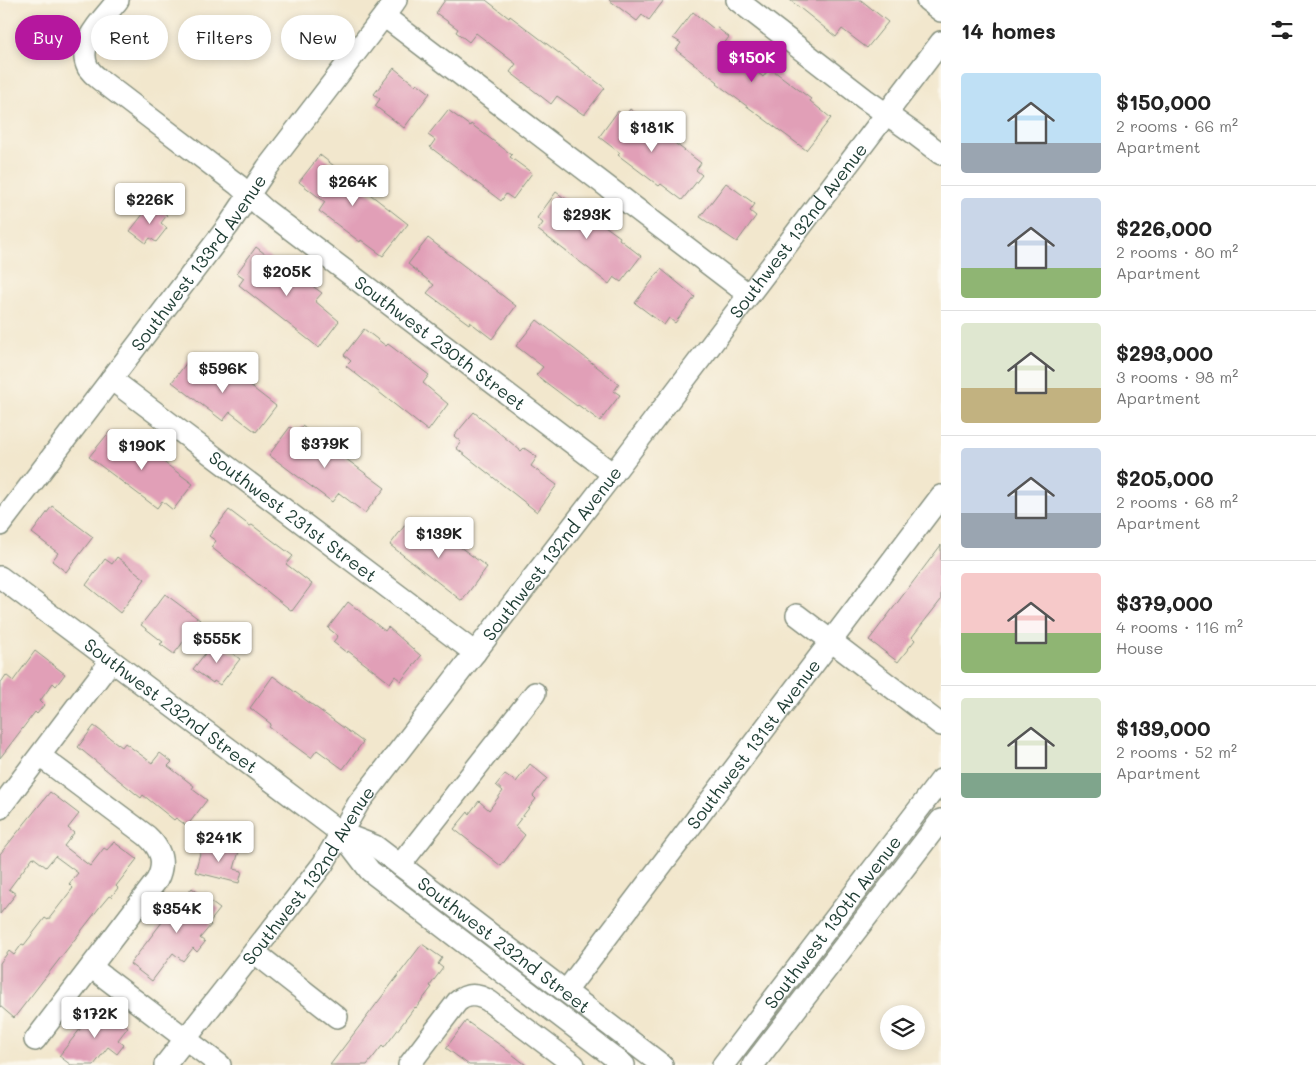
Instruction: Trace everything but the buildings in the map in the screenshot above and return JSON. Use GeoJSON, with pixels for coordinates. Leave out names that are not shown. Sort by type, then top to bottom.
{"type":"FeatureCollection","features":[{"type":"Feature","properties":{"kind":"street","name":"Southwest 230th Street"},"geometry":{"type":"LineString","coordinates":[[118,0],[90,36],[86,48],[85,59],[98,80],[238,185],[249,197],[613,474]]}},
{"type":"Feature","properties":{"kind":"street"},"geometry":{"type":"LineString","coordinates":[[737,0],[865,100],[941,154]]}},
{"type":"Feature","properties":{"kind":"street"},"geometry":{"type":"LineString","coordinates":[[927,0],[941,11]]}},
{"type":"Feature","properties":{"kind":"street"},"geometry":{"type":"LineString","coordinates":[[390,8],[749,295]]}},
{"type":"Feature","properties":{"kind":"street","name":"Southwest 133rd Avenue"},"geometry":{"type":"LineString","coordinates":[[0,525],[249,197],[267,168],[390,8]]}},
{"type":"Feature","properties":{"kind":"street","name":"Southwest 132nd Avenue"},"geometry":{"type":"LineString","coordinates":[[165,1065],[323,864],[358,804],[613,474],[941,42]]}},
{"type":"Feature","properties":{"kind":"street","name":"Southwest 231st Street"},"geometry":{"type":"LineString","coordinates":[[111,378],[475,653]]}},
{"type":"Feature","properties":{"kind":"street","name":"Southwest 131st Avenue"},"geometry":{"type":"LineString","coordinates":[[566,991],[941,496]]}},
{"type":"Feature","properties":{"kind":"street","name":"Southwest 232nd Street"},"geometry":{"type":"LineString","coordinates":[[0,577],[340,833],[370,871],[624,1065]]}},
{"type":"Feature","properties":{"kind":"street"},"geometry":{"type":"LineString","coordinates":[[797,615],[941,725]]}},
{"type":"Feature","properties":{"kind":"street"},"geometry":{"type":"LineString","coordinates":[[0,808],[111,661]]}},
{"type":"Feature","properties":{"kind":"street"},"geometry":{"type":"LineString","coordinates":[[400,865],[535,693]]}},
{"type":"Feature","properties":{"kind":"street"},"geometry":{"type":"LineString","coordinates":[[35,1040],[157,880],[162,868],[158,847],[147,836],[40,756]]}},
{"type":"Feature","properties":{"kind":"street","name":"Southwest 130th Avenue"},"geometry":{"type":"LineString","coordinates":[[723,1065],[941,780]]}},
{"type":"Feature","properties":{"kind":"street","name":"Southwest 130th Avenue"},"geometry":{"type":"LineString","coordinates":[[753,1065],[941,820]]}},
{"type":"Feature","properties":{"kind":"street","name":"Southwest 232nd Street"},"geometry":{"type":"LineString","coordinates":[[340,833],[375,846],[662,1065]]}},
{"type":"Feature","properties":{"kind":"street"},"geometry":{"type":"LineString","coordinates":[[254,952],[337,1017]]}},
{"type":"Feature","properties":{"kind":"street"},"geometry":{"type":"LineString","coordinates":[[91,967],[220,1065]]}},
{"type":"Feature","properties":{"kind":"street"},"geometry":{"type":"LineString","coordinates":[[408,1065],[455,1004],[460,999],[471,995],[479,996],[489,1001],[574,1065]]}}]}
